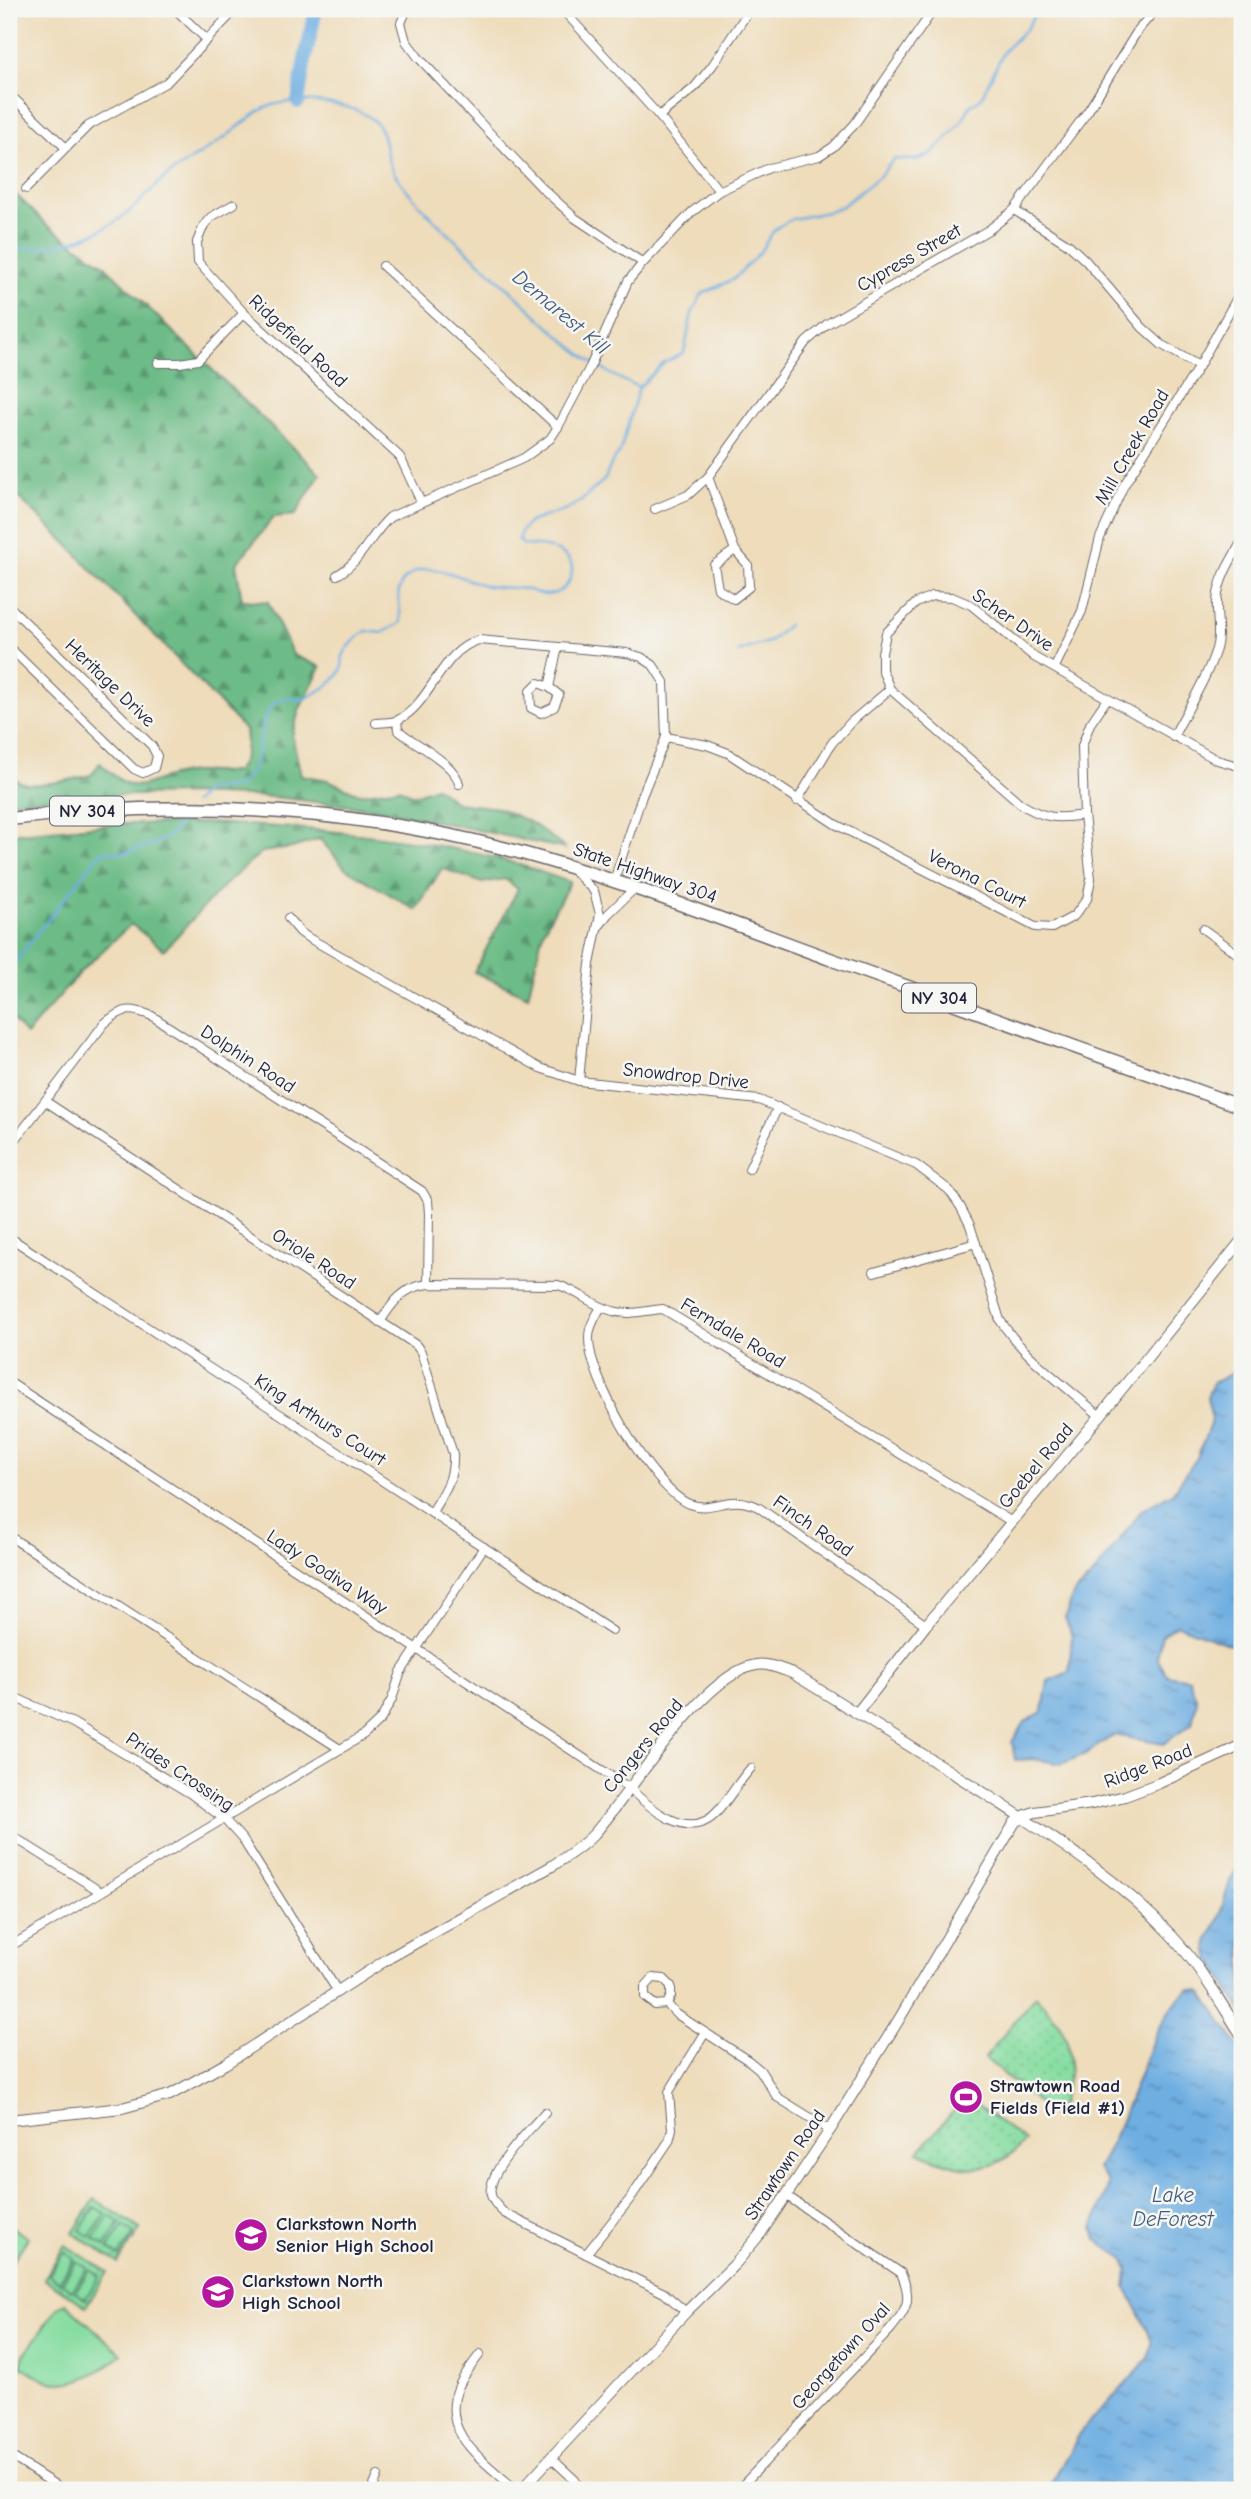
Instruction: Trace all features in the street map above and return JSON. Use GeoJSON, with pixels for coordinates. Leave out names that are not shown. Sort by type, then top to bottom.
{"type":"FeatureCollection","features":[{"type":"Feature","properties":{"kind":"main road","name":"State Highway 304"},"geometry":{"type":"LineString","coordinates":[[9,819],[94,811],[179,808],[281,812],[383,824],[484,844],[569,866],[635,888],[1242,1107]]}},
{"type":"Feature","properties":{"kind":"street"},"geometry":{"type":"LineString","coordinates":[[176,9],[207,40]]}},
{"type":"Feature","properties":{"kind":"street"},"geometry":{"type":"LineString","coordinates":[[26,189],[88,126],[167,82],[236,9]]}},
{"type":"Feature","properties":{"kind":"street"},"geometry":{"type":"LineString","coordinates":[[407,9],[401,23],[406,41],[418,57],[541,187],[575,218],[643,263]]}},
{"type":"Feature","properties":{"kind":"street"},"geometry":{"type":"LineString","coordinates":[[562,9],[659,116],[719,191]]}},
{"type":"Feature","properties":{"kind":"street"},"geometry":{"type":"LineString","coordinates":[[659,116],[694,88],[750,9]]}},
{"type":"Feature","properties":{"kind":"street"},"geometry":{"type":"LineString","coordinates":[[337,575],[351,568],[376,529],[390,517],[524,458],[550,439],[595,356],[628,281],[643,263],[692,212],[719,191],[769,168],[819,156],[833,147],[854,125],[934,9]]}},
{"type":"Feature","properties":{"kind":"street","name":"Cypress Street"},"geometry":{"type":"LineString","coordinates":[[655,509],[688,495],[708,477],[806,342],[820,330],[989,229],[1014,210],[1088,111],[1138,30],[1156,9]]}},
{"type":"Feature","properties":{"kind":"street"},"geometry":{"type":"LineString","coordinates":[[9,94],[66,148]]}},
{"type":"Feature","properties":{"kind":"street","name":"Ridgefield Road"},"geometry":{"type":"LineString","coordinates":[[234,204],[211,217],[204,225],[197,242],[198,262],[244,313],[400,457],[421,502]]}},
{"type":"Feature","properties":{"kind":"street"},"geometry":{"type":"LineString","coordinates":[[1014,210],[1069,246],[1086,261],[1142,327],[1162,345],[1199,366]]}},
{"type":"Feature","properties":{"kind":"street"},"geometry":{"type":"LineString","coordinates":[[1242,235],[1242,250]]}},
{"type":"Feature","properties":{"kind":"street"},"geometry":{"type":"LineString","coordinates":[[383,267],[558,427]]}},
{"type":"Feature","properties":{"kind":"street","name":"Mill Creek Road"},"geometry":{"type":"LineString","coordinates":[[1055,667],[1082,611],[1100,538],[1124,485],[1199,366],[1242,289]]}},
{"type":"Feature","properties":{"kind":"street"},"geometry":{"type":"LineString","coordinates":[[158,363],[198,360],[244,313]]}},
{"type":"Feature","properties":{"kind":"street"},"geometry":{"type":"LineString","coordinates":[[708,477],[734,550],[748,565],[749,587],[734,599],[718,589],[714,565],[734,550]]}},
{"type":"Feature","properties":{"kind":"street"},"geometry":{"type":"LineString","coordinates":[[1173,737],[1201,684],[1216,648],[1220,584],[1242,541]]}},
{"type":"Feature","properties":{"kind":"street","name":"Scher Drive"},"geometry":{"type":"LineString","coordinates":[[890,689],[882,670],[881,653],[886,633],[916,603],[932,596],[952,597],[971,605],[1034,657],[1173,737],[1217,760],[1242,767]]}},
{"type":"Feature","properties":{"kind":"street","name":"Heritage Drive"},"geometry":{"type":"LineString","coordinates":[[9,606],[152,746],[157,756],[153,768],[143,773],[134,769],[9,647]]}},
{"type":"Feature","properties":{"kind":"street"},"geometry":{"type":"LineString","coordinates":[[376,723],[397,721],[417,704],[454,655],[468,643],[479,640],[626,653],[641,657],[653,665],[664,682],[666,737],[642,796],[614,881]]}},
{"type":"Feature","properties":{"kind":"street"},"geometry":{"type":"LineString","coordinates":[[549,687],[558,647]]}},
{"type":"Feature","properties":{"kind":"street"},"geometry":{"type":"LineString","coordinates":[[797,800],[832,743],[851,722],[890,689],[1021,804],[1040,816],[1062,818],[1084,815]]}},
{"type":"Feature","properties":{"kind":"street","name":"Verona Court"},"geometry":{"type":"LineString","coordinates":[[666,737],[707,745],[728,753],[835,824],[1035,927],[1052,928],[1074,916],[1087,899],[1091,879],[1084,815],[1082,746],[1090,724],[1107,699]]}},
{"type":"Feature","properties":{"kind":"street"},"geometry":{"type":"LineString","coordinates":[[397,721],[398,730],[448,766],[456,774],[459,784]]}},
{"type":"Feature","properties":{"kind":"street"},"geometry":{"type":"LineString","coordinates":[[569,866],[588,884],[597,899],[600,914],[590,964],[579,1081]]}},
{"type":"Feature","properties":{"kind":"street"},"geometry":{"type":"LineString","coordinates":[[598,931],[608,914],[635,888]]}},
{"type":"Feature","properties":{"kind":"street","name":"Snowdrop Drive"},"geometry":{"type":"LineString","coordinates":[[288,918],[300,932],[319,944],[540,1068],[579,1081],[759,1100],[916,1165],[934,1176],[960,1206],[976,1243],[1000,1320],[1022,1349],[1100,1416]]}},
{"type":"Feature","properties":{"kind":"street"},"geometry":{"type":"LineString","coordinates":[[1203,929],[1242,957]]}},
{"type":"Feature","properties":{"kind":"street","name":"Dolphin Road"},"geometry":{"type":"LineString","coordinates":[[9,1148],[104,1024],[115,1014],[129,1009],[152,1016],[422,1191],[428,1201],[429,1213],[428,1284]]}},
{"type":"Feature","properties":{"kind":"street","name":"Oriole Road"},"geometry":{"type":"LineString","coordinates":[[45,1101],[411,1340],[421,1352],[453,1454],[454,1471],[432,1511]]}},
{"type":"Feature","properties":{"kind":"street"},"geometry":{"type":"LineString","coordinates":[[749,1169],[778,1107]]}},
{"type":"Feature","properties":{"kind":"street","name":"King Arthurs Court"},"geometry":{"type":"LineString","coordinates":[[9,1237],[612,1631]]}},
{"type":"Feature","properties":{"kind":"street","name":"Goebel Road"},"geometry":{"type":"LineString","coordinates":[[857,1713],[1242,1240]]}},
{"type":"Feature","properties":{"kind":"street"},"geometry":{"type":"LineString","coordinates":[[874,1272],[976,1243]]}},
{"type":"Feature","properties":{"kind":"street","name":"Ferndale Road"},"geometry":{"type":"LineString","coordinates":[[380,1322],[395,1299],[406,1290],[428,1284],[558,1285],[574,1290],[601,1307],[615,1312],[663,1309],[1013,1522]]}},
{"type":"Feature","properties":{"kind":"street","name":"Finch Road"},"geometry":{"type":"LineString","coordinates":[[601,1307],[589,1337],[591,1353],[618,1421],[636,1450],[678,1497],[690,1504],[705,1506],[733,1500],[745,1501],[758,1507],[926,1625]]}},
{"type":"Feature","properties":{"kind":"street","name":"Lady Godiva Way"},"geometry":{"type":"LineString","coordinates":[[9,1382],[629,1788],[651,1809],[666,1818],[684,1824],[709,1820],[751,1768]]}},
{"type":"Feature","properties":{"kind":"street"},"geometry":{"type":"LineString","coordinates":[[9,1536],[340,1749]]}},
{"type":"Feature","properties":{"kind":"street"},"geometry":{"type":"LineString","coordinates":[[9,1947],[364,1735],[381,1719],[392,1699],[401,1672],[484,1547]]}},
{"type":"Feature","properties":{"kind":"street","name":"Congers Road"},"geometry":{"type":"LineString","coordinates":[[9,2120],[122,2108],[170,2095],[225,2064],[389,1958],[575,1851],[593,1836],[666,1741],[713,1690],[737,1672],[767,1664],[792,1674],[857,1713],[1096,1868],[1145,1909],[1173,1937],[1199,1969],[1242,2036]]}},
{"type":"Feature","properties":{"kind":"street","name":"Prides Crossing"},"geometry":{"type":"LineString","coordinates":[[9,1695],[74,1723],[191,1794],[224,1819],[243,1840],[338,1992]]}},
{"type":"Feature","properties":{"kind":"street","name":"Ridge Road"},"geometry":{"type":"LineString","coordinates":[[1021,1817],[1035,1812],[1092,1804],[1125,1796],[1242,1745]]}},
{"type":"Feature","properties":{"kind":"street","name":"Strawtown Road"},"geometry":{"type":"LineString","coordinates":[[518,2490],[686,2312],[736,2263],[761,2233],[906,2010],[1006,1837],[1021,1817]]}},
{"type":"Feature","properties":{"kind":"street"},"geometry":{"type":"LineString","coordinates":[[9,1834],[101,1892]]}},
{"type":"Feature","properties":{"kind":"street"},"geometry":{"type":"LineString","coordinates":[[667,2004],[675,2013],[760,2070],[777,2096],[830,2130]]}},
{"type":"Feature","properties":{"kind":"street"},"geometry":{"type":"LineString","coordinates":[[586,2254],[630,2199],[669,2141],[672,2129],[669,2092],[705,2033]]}},
{"type":"Feature","properties":{"kind":"street"},"geometry":{"type":"LineString","coordinates":[[545,2112],[491,2180],[491,2194],[495,2204],[504,2213],[664,2293],[686,2312]]}},
{"type":"Feature","properties":{"kind":"street","name":"Georgetown Oval"},"geometry":{"type":"LineString","coordinates":[[738,2490],[890,2330],[904,2313],[908,2300],[908,2287],[901,2273],[787,2196]]}},
{"type":"Feature","properties":{"kind":"street"},"geometry":{"type":"LineString","coordinates":[[480,2354],[460,2382],[453,2400],[456,2429],[463,2442],[518,2490]]}},
{"type":"Feature","properties":{"kind":"street"},"geometry":{"type":"LineString","coordinates":[[9,2455],[57,2489]]}},
{"type":"Feature","properties":{"kind":"street"},"geometry":{"type":"LineString","coordinates":[[551,2458],[575,2480],[580,2490]]}},
{"type":"Feature","properties":{"kind":"street"},"geometry":{"type":"LineString","coordinates":[[372,2490],[378,2476]]}},
{"type":"Feature","properties":{"kind":"green space"},"geometry":{"type":"Polygon","coordinates":[[[9,188],[47,225],[103,264],[320,474],[295,515],[274,517],[236,564],[242,600],[268,602],[293,655],[321,667],[299,710],[292,736],[301,775],[328,780],[359,794],[399,788],[414,795],[436,787],[457,803],[498,808],[532,823],[566,849],[384,810],[274,797],[189,794],[78,796],[9,802],[9,770],[20,782],[44,784],[91,775],[100,763],[124,782],[142,785],[192,772],[236,772],[244,757],[246,741],[245,730],[66,543],[9,488],[9,188]]]}},
{"type":"Feature","properties":{"kind":"green space"},"geometry":{"type":"Polygon","coordinates":[[[204,823],[392,838],[503,860],[570,882],[543,931],[528,996],[474,972],[518,889],[505,879],[482,883],[442,868],[416,910],[345,868],[320,839],[292,848],[262,852],[224,885],[164,950],[131,924],[81,971],[26,1035],[9,1015],[9,834],[116,824],[204,823]]]}},
{"type":"Feature","properties":{"kind":"green space"},"geometry":{"type":"Polygon","coordinates":[[[1035,1996],[1061,2028],[1069,2051],[1069,2077],[1055,2117],[985,2058],[1035,1996]]]}},
{"type":"Feature","properties":{"kind":"green space"},"geometry":{"type":"Polygon","coordinates":[[[966,2097],[1025,2141],[1000,2161],[974,2168],[947,2164],[918,2152],[966,2097]]]}},
{"type":"Feature","properties":{"kind":"green space"},"geometry":{"type":"Polygon","coordinates":[[[95,2199],[140,2229],[118,2263],[73,2233],[95,2199]]]}},
{"type":"Feature","properties":{"kind":"green space"},"geometry":{"type":"Polygon","coordinates":[[[95,2207],[106,2214],[90,2237],[80,2230],[95,2207]]]}},
{"type":"Feature","properties":{"kind":"green space"},"geometry":{"type":"Polygon","coordinates":[[[109,2216],[120,2223],[105,2246],[94,2239],[109,2216]]]}},
{"type":"Feature","properties":{"kind":"green space"},"geometry":{"type":"Polygon","coordinates":[[[9,2225],[28,2238],[9,2266],[9,2225]]]}},
{"type":"Feature","properties":{"kind":"green space"},"geometry":{"type":"Polygon","coordinates":[[[123,2226],[134,2233],[119,2256],[108,2248],[123,2226]]]}},
{"type":"Feature","properties":{"kind":"green space"},"geometry":{"type":"Polygon","coordinates":[[[65,2245],[108,2272],[86,2306],[44,2279],[65,2245]]]}},
{"type":"Feature","properties":{"kind":"green space"},"geometry":{"type":"Polygon","coordinates":[[[64,2252],[74,2259],[59,2282],[49,2275],[64,2252]]]}},
{"type":"Feature","properties":{"kind":"green space"},"geometry":{"type":"Polygon","coordinates":[[[76,2261],[87,2268],[72,2291],[62,2283],[76,2261]]]}},
{"type":"Feature","properties":{"kind":"green space"},"geometry":{"type":"Polygon","coordinates":[[[90,2269],[100,2276],[85,2299],[75,2292],[90,2269]]]}},
{"type":"Feature","properties":{"kind":"green space"},"geometry":{"type":"Polygon","coordinates":[[[65,2303],[122,2354],[107,2366],[80,2380],[51,2382],[21,2366],[24,2355],[58,2307],[65,2303]]]}},
{"type":"Feature","properties":{"kind":"water"},"geometry":{"type":"Polygon","coordinates":[[[1242,1368],[1242,1643],[1233,1646],[1177,1625],[1162,1635],[1157,1658],[1167,1675],[1189,1679],[1197,1700],[1192,1724],[1163,1744],[1114,1735],[1085,1754],[1062,1764],[1035,1759],[1015,1760],[1012,1742],[1025,1722],[1043,1711],[1048,1681],[1069,1672],[1072,1636],[1065,1618],[1073,1595],[1094,1574],[1142,1510],[1172,1493],[1197,1458],[1212,1419],[1207,1397],[1213,1383],[1242,1368]]]}},
{"type":"Feature","properties":{"kind":"water"},"geometry":{"type":"Polygon","coordinates":[[[1242,1861],[1242,2011],[1209,1957],[1207,1942],[1218,1921],[1230,1881],[1242,1861]]]}},
{"type":"Feature","properties":{"kind":"water","name":"Lake DeForest"},"geometry":{"type":"Polygon","coordinates":[[[1190,1989],[1203,1994],[1242,2052],[1242,2490],[1047,2490],[1082,2430],[1149,2358],[1152,2343],[1126,2288],[1128,2270],[1123,2258],[1096,2240],[1093,2228],[1108,2184],[1098,2168],[1119,2125],[1160,2025],[1178,2000],[1190,1989]]]}},
{"type":"Feature","properties":{"kind":"waterway"},"geometry":{"type":"LineString","coordinates":[[298,102],[316,9]]}},
{"type":"Feature","properties":{"kind":"waterway","name":"Demarest Kill"},"geometry":{"type":"LineString","coordinates":[[639,387],[664,363],[684,353],[692,313],[702,294],[734,279],[760,252],[779,226],[793,219],[841,207],[881,175],[894,159],[916,160],[929,155],[942,144],[962,121],[970,106],[981,98],[1004,51],[1027,28],[1038,9]]}},
{"type":"Feature","properties":{"kind":"waterway","name":"Demarest Kill"},"geometry":{"type":"LineString","coordinates":[[9,248],[57,245],[105,228],[132,209],[171,173],[274,104],[304,102],[342,106],[364,114],[378,126],[394,173],[441,227],[580,353],[599,367],[639,387]]}},
{"type":"Feature","properties":{"kind":"waterway"},"geometry":{"type":"LineString","coordinates":[[194,803],[208,789],[239,786],[252,770],[265,716],[270,707],[277,701],[287,698],[302,700],[319,691],[339,674],[345,652],[366,631],[382,633],[401,623],[399,591],[404,580],[410,575],[428,569],[438,570],[487,586],[524,589],[543,594],[555,593],[564,588],[572,570],[566,556],[550,548],[524,545],[519,540],[521,532],[529,522],[567,509],[581,501],[605,479],[620,452],[639,387]]}},
{"type":"Feature","properties":{"kind":"waterway"},"geometry":{"type":"LineString","coordinates":[[738,652],[771,641],[788,625]]}},
{"type":"Feature","properties":{"kind":"waterway"},"geometry":{"type":"LineString","coordinates":[[9,970],[99,854],[110,851],[125,853],[156,843],[169,836],[188,812]]}},
{"type":"Feature","properties":{"kind":"place","name":"Strawtown Road Fields (Field #1)"},"geometry":{"type":"Point","coordinates":[966,2097]}},
{"type":"Feature","properties":{"kind":"place","name":"Clarkstown North Senior High School"},"geometry":{"type":"Point","coordinates":[251,2235]}},
{"type":"Feature","properties":{"kind":"place","name":"Clarkstown North High School"},"geometry":{"type":"Point","coordinates":[218,2292]}}]}
